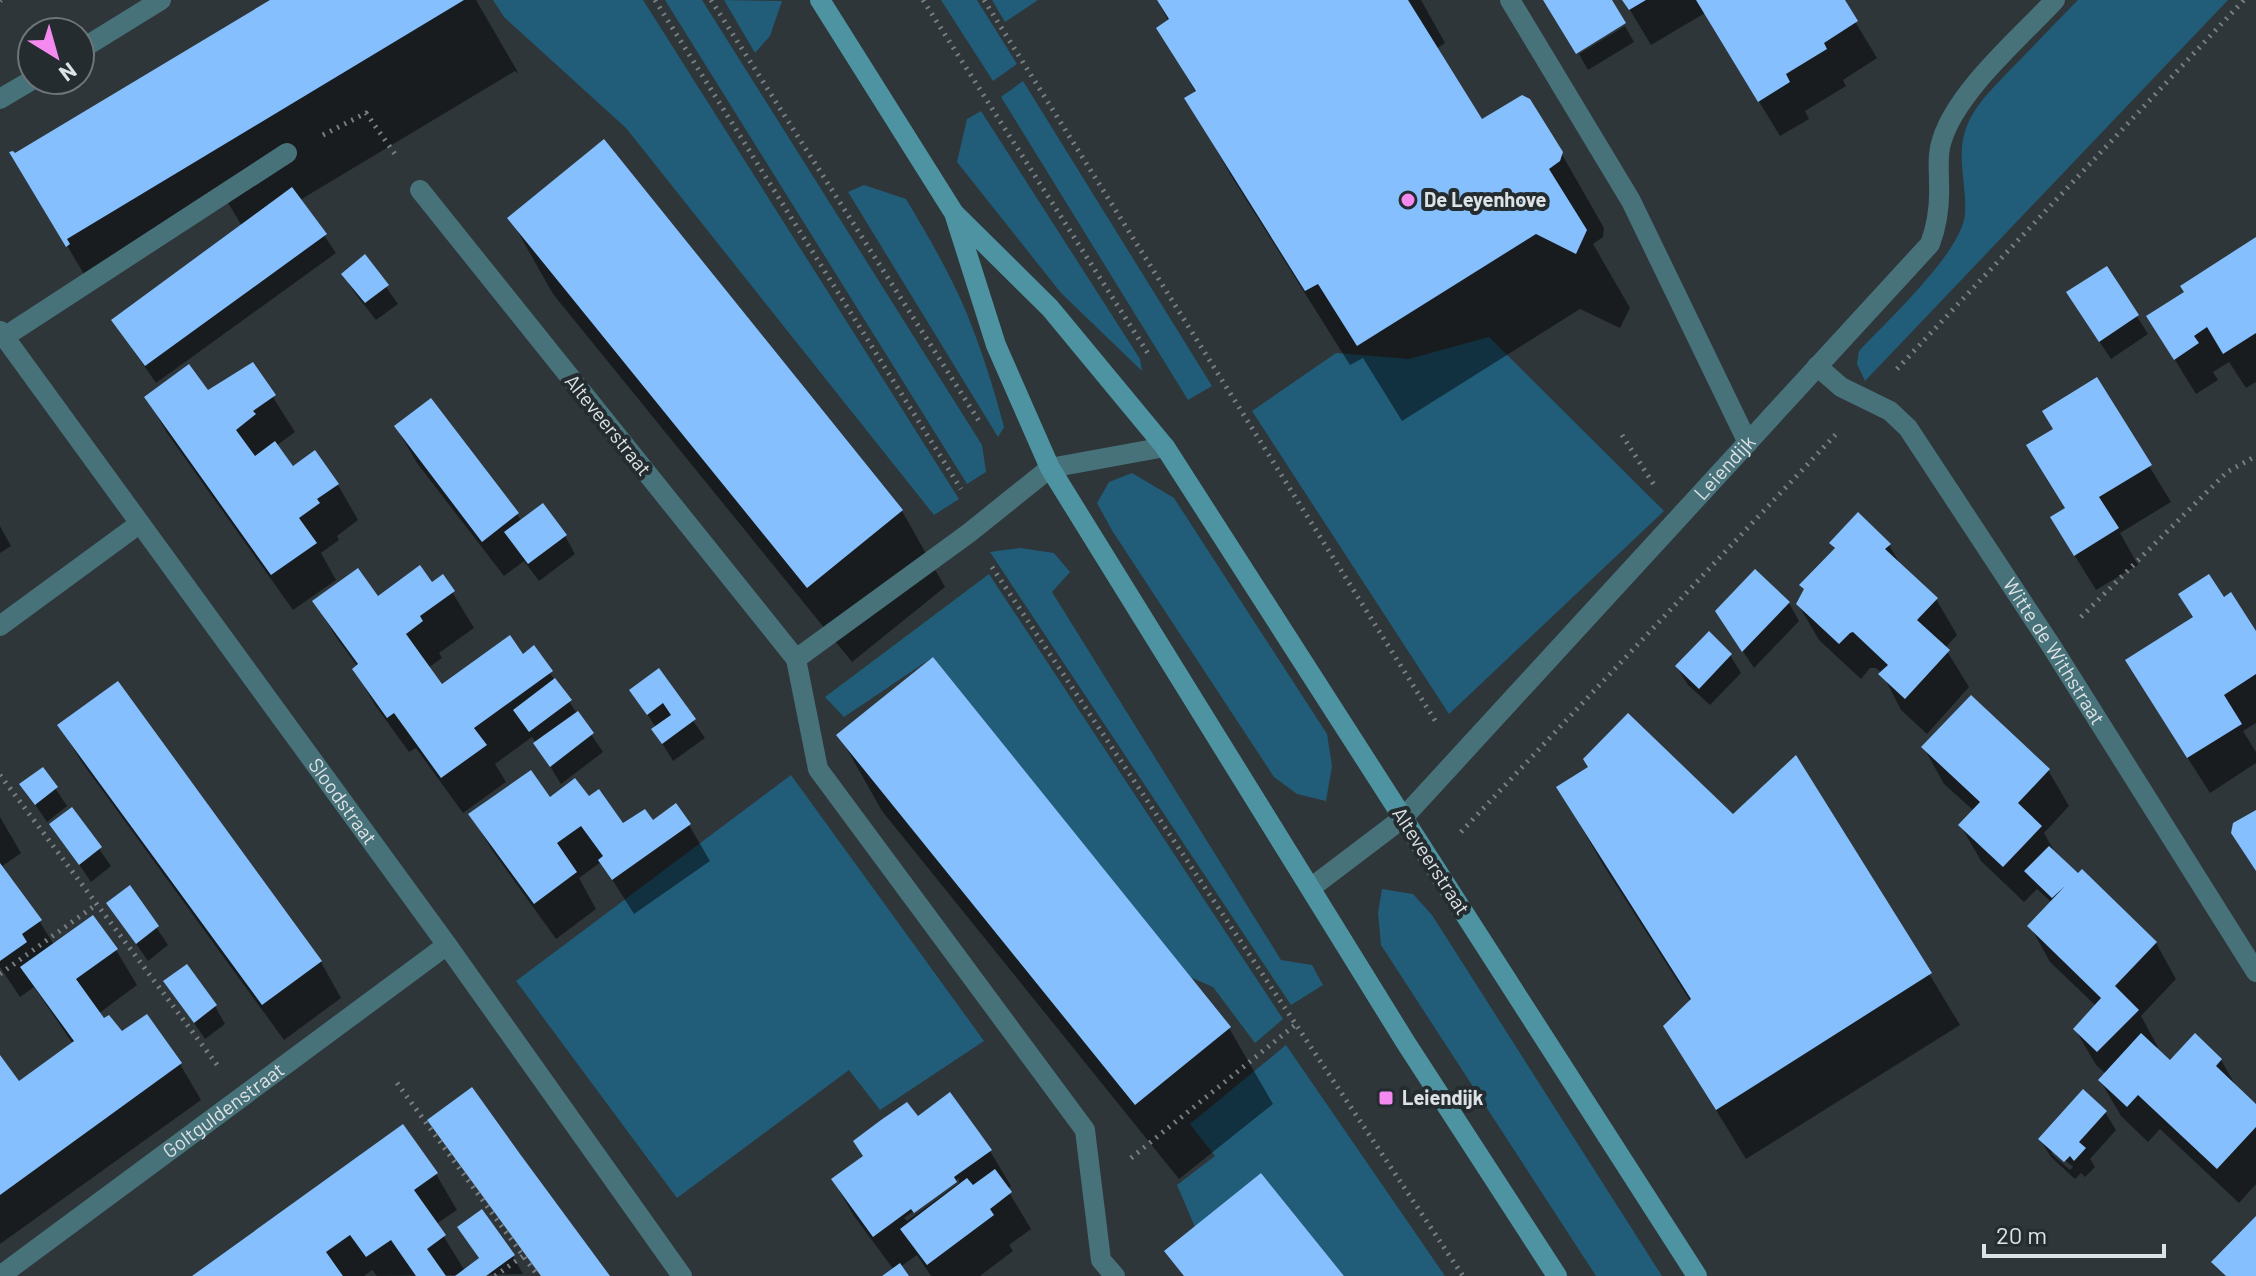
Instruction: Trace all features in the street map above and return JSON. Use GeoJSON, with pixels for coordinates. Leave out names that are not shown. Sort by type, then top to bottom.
{"type":"FeatureCollection","features":[{"type":"Feature","properties":{"kind":"street"},"geometry":{"type":"LineString","coordinates":[[96,40],[161,0]]}},
{"type":"Feature","properties":{"kind":"street","name":"Alteveerstraat"},"geometry":{"type":"LineString","coordinates":[[820,0],[954,213],[1050,308],[1165,447],[1697,1276]]}},
{"type":"Feature","properties":{"kind":"street"},"geometry":{"type":"LineString","coordinates":[[1510,0],[1631,201],[1748,443]]}},
{"type":"Feature","properties":{"kind":"street","name":"Leiendijk"},"geometry":{"type":"LineString","coordinates":[[1312,887],[1403,818],[1930,244],[1939,209],[1938,157],[1942,139],[1954,114],[1970,90],[2055,0]]}},
{"type":"Feature","properties":{"kind":"street"},"geometry":{"type":"LineString","coordinates":[[2,334],[287,153]]}},
{"type":"Feature","properties":{"kind":"street","name":"Alteveerstraat"},"geometry":{"type":"LineString","coordinates":[[420,190],[796,659],[818,769],[1085,1130],[1101,1260],[1115,1276]]}},
{"type":"Feature","properties":{"kind":"street","name":"Alteveerstraat"},"geometry":{"type":"LineString","coordinates":[[954,213],[996,345],[1050,468],[1406,1043],[1557,1276]]}},
{"type":"Feature","properties":{"kind":"street","name":"Sloodstraat"},"geometry":{"type":"LineString","coordinates":[[2,334],[447,945],[682,1276]]}},
{"type":"Feature","properties":{"kind":"street","name":"Witte de Withstraat"},"geometry":{"type":"LineString","coordinates":[[1817,366],[1841,387],[1890,411],[1908,428],[2052,647],[2256,972]]}},
{"type":"Feature","properties":{"kind":"street"},"geometry":{"type":"LineString","coordinates":[[796,659],[969,533],[1050,468],[1165,447]]}},
{"type":"Feature","properties":{"kind":"street"},"geometry":{"type":"LineString","coordinates":[[0,626],[139,524]]}},
{"type":"Feature","properties":{"kind":"street","name":"Goltguldenstraat"},"geometry":{"type":"LineString","coordinates":[[0,1276],[447,945]]}},
{"type":"Feature","properties":{"kind":"path"},"geometry":{"type":"LineString","coordinates":[[655,0],[960,486],[969,533],[1463,1276]]}},
{"type":"Feature","properties":{"kind":"path"},"geometry":{"type":"LineString","coordinates":[[711,0],[980,421]]}},
{"type":"Feature","properties":{"kind":"path"},"geometry":{"type":"LineString","coordinates":[[923,0],[1151,359]]}},
{"type":"Feature","properties":{"kind":"path"},"geometry":{"type":"LineString","coordinates":[[984,0],[1487,804]]}},
{"type":"Feature","properties":{"kind":"path"},"geometry":{"type":"LineString","coordinates":[[287,153],[366,113],[420,190]]}},
{"type":"Feature","properties":{"kind":"path"},"geometry":{"type":"LineString","coordinates":[[1622,435],[1676,522]]}},
{"type":"Feature","properties":{"kind":"path"},"geometry":{"type":"LineString","coordinates":[[2052,647],[2227,472],[2256,456]]}},
{"type":"Feature","properties":{"kind":"path"},"geometry":{"type":"LineString","coordinates":[[0,775],[224,1073]]}},
{"type":"Feature","properties":{"kind":"path"},"geometry":{"type":"LineString","coordinates":[[0,974],[97,904]]}},
{"type":"Feature","properties":{"kind":"path"},"geometry":{"type":"LineString","coordinates":[[1092,1190],[1295,1025]]}},
{"type":"Feature","properties":{"kind":"path"},"geometry":{"type":"LineString","coordinates":[[397,1083],[538,1276]]}},
{"type":"Feature","properties":{"kind":"path"},"geometry":{"type":"LineString","coordinates":[[495,1276],[523,1256]]}},
{"type":"Feature","properties":{"kind":"shaded area"},"geometry":{"type":"Polygon","coordinates":[[[493,0],[643,0],[959,499],[934,515],[626,128],[504,17],[493,0]]]}},
{"type":"Feature","properties":{"kind":"shaded area"},"geometry":{"type":"Polygon","coordinates":[[[665,0],[702,0],[982,445],[986,472],[967,484],[665,0]]]}},
{"type":"Feature","properties":{"kind":"shaded area"},"geometry":{"type":"Polygon","coordinates":[[[724,0],[782,1],[770,36],[755,53],[724,0]]]}},
{"type":"Feature","properties":{"kind":"shaded area"},"geometry":{"type":"Polygon","coordinates":[[[941,0],[977,0],[1017,64],[993,81],[941,0]]]}},
{"type":"Feature","properties":{"kind":"shaded area"},"geometry":{"type":"Polygon","coordinates":[[[992,0],[1038,0],[1005,22],[992,0]]]}},
{"type":"Feature","properties":{"kind":"shaded area"},"geometry":{"type":"Polygon","coordinates":[[[2078,0],[2228,0],[1865,381],[1857,364],[1859,351],[1922,285],[1952,246],[1961,228],[1965,213],[1963,141],[1971,117],[1994,87],[2078,0]]]}},
{"type":"Feature","properties":{"kind":"shaded area"},"geometry":{"type":"Polygon","coordinates":[[[1023,81],[1212,386],[1188,400],[1001,97],[1023,81]]]}},
{"type":"Feature","properties":{"kind":"shaded area"},"geometry":{"type":"Polygon","coordinates":[[[981,111],[1140,359],[1142,371],[1061,293],[957,162],[967,119],[981,111]]]}},
{"type":"Feature","properties":{"kind":"shaded area"},"geometry":{"type":"Polygon","coordinates":[[[864,185],[906,199],[946,270],[967,314],[992,384],[1004,427],[998,437],[848,192],[864,185]]]}},
{"type":"Feature","properties":{"kind":"shaded area"},"geometry":{"type":"Polygon","coordinates":[[[1489,337],[1664,511],[1449,714],[1252,411],[1336,353],[1409,359],[1489,337]]]}},
{"type":"Feature","properties":{"kind":"shaded area"},"geometry":{"type":"Polygon","coordinates":[[[1132,473],[1174,498],[1327,734],[1332,766],[1326,801],[1297,794],[1274,777],[1113,532],[1097,503],[1109,482],[1132,473]]]}},
{"type":"Feature","properties":{"kind":"shaded area"},"geometry":{"type":"Polygon","coordinates":[[[1020,548],[1054,553],[1070,572],[1052,592],[1281,960],[1312,965],[1323,985],[1291,1005],[990,552],[1020,548]]]}},
{"type":"Feature","properties":{"kind":"shaded area"},"geometry":{"type":"Polygon","coordinates":[[[989,574],[1283,1019],[1255,1043],[1213,987],[1190,977],[933,657],[844,717],[825,697],[989,574]]]}},
{"type":"Feature","properties":{"kind":"shaded area"},"geometry":{"type":"Polygon","coordinates":[[[791,775],[984,1041],[880,1110],[849,1070],[677,1198],[516,981],[791,775]]]}},
{"type":"Feature","properties":{"kind":"shaded area"},"geometry":{"type":"Polygon","coordinates":[[[1382,889],[1413,894],[1432,915],[1662,1276],[1596,1276],[1381,945],[1378,913],[1382,889]]]}},
{"type":"Feature","properties":{"kind":"shaded area"},"geometry":{"type":"Polygon","coordinates":[[[1286,1045],[1445,1276],[1344,1276],[1261,1173],[1195,1227],[1177,1185],[1215,1156],[1190,1124],[1286,1045]]]}},
{"type":"Feature","properties":{"kind":"building"},"geometry":{"type":"Polygon","coordinates":[[[270,0],[464,0],[67,239],[70,244],[66,247],[9,152],[15,153],[270,0]]]}},
{"type":"Feature","properties":{"kind":"building","name":"De Leyenhove"},"geometry":{"type":"Polygon","coordinates":[[[1157,0],[1408,0],[1482,119],[1522,95],[1530,99],[1563,152],[1560,161],[1549,169],[1587,230],[1576,254],[1536,234],[1357,346],[1318,284],[1305,291],[1184,98],[1196,91],[1156,28],[1169,19],[1157,0]]]}},
{"type":"Feature","properties":{"kind":"building"},"geometry":{"type":"Polygon","coordinates":[[[1543,0],[1612,0],[1626,23],[1576,54],[1543,0]]]}},
{"type":"Feature","properties":{"kind":"building"},"geometry":{"type":"Polygon","coordinates":[[[1622,0],[1646,0],[1629,10],[1622,0]]]}},
{"type":"Feature","properties":{"kind":"building"},"geometry":{"type":"Polygon","coordinates":[[[1696,0],[1845,0],[1858,21],[1824,43],[1827,49],[1786,74],[1790,82],[1758,102],[1696,0]]]}},
{"type":"Feature","properties":{"kind":"building"},"geometry":{"type":"Polygon","coordinates":[[[604,139],[903,510],[807,588],[507,218],[604,139]]]}},
{"type":"Feature","properties":{"kind":"building"},"geometry":{"type":"Polygon","coordinates":[[[292,187],[327,234],[145,366],[111,320],[292,187]]]}},
{"type":"Feature","properties":{"kind":"building"},"geometry":{"type":"Polygon","coordinates":[[[2256,237],[2256,333],[2223,354],[2207,327],[2194,336],[2199,343],[2174,360],[2146,316],[2184,292],[2180,286],[2256,237]]]}},
{"type":"Feature","properties":{"kind":"building"},"geometry":{"type":"Polygon","coordinates":[[[365,254],[389,285],[365,303],[341,274],[365,254]]]}},
{"type":"Feature","properties":{"kind":"building"},"geometry":{"type":"Polygon","coordinates":[[[2107,266],[2139,315],[2099,342],[2066,292],[2107,266]]]}},
{"type":"Feature","properties":{"kind":"building"},"geometry":{"type":"Polygon","coordinates":[[[253,362],[276,395],[253,411],[256,414],[236,430],[255,456],[275,441],[293,466],[315,450],[339,484],[317,499],[320,503],[299,518],[317,543],[271,575],[144,397],[189,364],[208,390],[253,362]]]}},
{"type":"Feature","properties":{"kind":"building"},"geometry":{"type":"Polygon","coordinates":[[[2097,377],[2152,465],[2099,497],[2119,528],[2074,556],[2050,517],[2065,508],[2026,445],[2053,429],[2042,411],[2097,377]]]}},
{"type":"Feature","properties":{"kind":"building"},"geometry":{"type":"Polygon","coordinates":[[[431,398],[519,513],[482,542],[394,426],[431,398]]]}},
{"type":"Feature","properties":{"kind":"building"},"geometry":{"type":"Polygon","coordinates":[[[543,503],[567,535],[528,564],[504,532],[543,503]]]}},
{"type":"Feature","properties":{"kind":"building"},"geometry":{"type":"Polygon","coordinates":[[[1858,512],[1891,544],[1885,549],[1938,598],[1917,620],[1950,650],[1905,699],[1878,674],[1888,665],[1853,632],[1839,644],[1796,604],[1804,589],[1799,585],[1835,548],[1829,543],[1858,512]]]}},
{"type":"Feature","properties":{"kind":"building"},"geometry":{"type":"Polygon","coordinates":[[[420,565],[432,582],[443,574],[455,591],[420,616],[423,621],[406,634],[442,684],[510,635],[523,654],[534,645],[553,671],[474,728],[487,745],[441,778],[394,713],[387,718],[352,669],[358,664],[312,601],[358,568],[378,596],[420,565]]]}},
{"type":"Feature","properties":{"kind":"building"},"geometry":{"type":"Polygon","coordinates":[[[1755,569],[1790,602],[1742,652],[1715,611],[1755,569]]]}},
{"type":"Feature","properties":{"kind":"building"},"geometry":{"type":"Polygon","coordinates":[[[2209,574],[2224,597],[2231,592],[2256,631],[2256,674],[2224,695],[2242,724],[2187,758],[2125,660],[2193,617],[2178,594],[2209,574]]]}},
{"type":"Feature","properties":{"kind":"building"},"geometry":{"type":"Polygon","coordinates":[[[1709,631],[1732,654],[1699,689],[1675,666],[1709,631]]]}},
{"type":"Feature","properties":{"kind":"building"},"geometry":{"type":"Polygon","coordinates":[[[933,657],[1231,1027],[1135,1105],[836,735],[933,657]]]}},
{"type":"Feature","properties":{"kind":"building"},"geometry":{"type":"Polygon","coordinates":[[[659,668],[696,719],[662,744],[651,729],[671,715],[663,703],[647,715],[629,690],[659,668]]]}},
{"type":"Feature","properties":{"kind":"building"},"geometry":{"type":"Polygon","coordinates":[[[555,678],[572,700],[529,732],[513,710],[555,678]]]}},
{"type":"Feature","properties":{"kind":"building"},"geometry":{"type":"Polygon","coordinates":[[[118,681],[322,961],[262,1005],[57,725],[118,681]]]}},
{"type":"Feature","properties":{"kind":"building"},"geometry":{"type":"Polygon","coordinates":[[[1971,695],[2050,769],[2018,803],[2042,826],[2003,867],[1958,825],[1980,802],[1921,747],[1971,695]]]}},
{"type":"Feature","properties":{"kind":"building"},"geometry":{"type":"Polygon","coordinates":[[[578,711],[594,733],[550,767],[533,743],[578,711]]]}},
{"type":"Feature","properties":{"kind":"building"},"geometry":{"type":"Polygon","coordinates":[[[1628,713],[1733,814],[1796,755],[1932,973],[1716,1110],[1663,1026],[1691,999],[1556,787],[1588,767],[1583,759],[1628,713]]]}},
{"type":"Feature","properties":{"kind":"building"},"geometry":{"type":"Polygon","coordinates":[[[43,767],[58,787],[35,805],[19,784],[43,767]]]}},
{"type":"Feature","properties":{"kind":"building"},"geometry":{"type":"Polygon","coordinates":[[[531,770],[550,797],[575,778],[589,796],[599,789],[623,823],[645,809],[653,820],[676,803],[691,824],[612,880],[598,860],[603,856],[581,826],[557,843],[577,872],[534,904],[468,814],[531,770]]]}},
{"type":"Feature","properties":{"kind":"building"},"geometry":{"type":"Polygon","coordinates":[[[72,807],[102,847],[79,865],[49,824],[72,807]]]}},
{"type":"Feature","properties":{"kind":"building"},"geometry":{"type":"Polygon","coordinates":[[[2256,810],[2256,871],[2231,833],[2233,823],[2256,810]]]}},
{"type":"Feature","properties":{"kind":"building"},"geometry":{"type":"Polygon","coordinates":[[[2049,846],[2078,873],[2082,869],[2157,942],[2115,986],[2139,1010],[2097,1052],[2073,1029],[2101,998],[2027,926],[2065,886],[2052,898],[2024,871],[2049,846]]]}},
{"type":"Feature","properties":{"kind":"building"},"geometry":{"type":"Polygon","coordinates":[[[0,863],[42,920],[22,934],[27,942],[0,961],[0,863]]]}},
{"type":"Feature","properties":{"kind":"building"},"geometry":{"type":"Polygon","coordinates":[[[130,885],[159,926],[136,944],[106,903],[130,885]]]}},
{"type":"Feature","properties":{"kind":"building"},"geometry":{"type":"Polygon","coordinates":[[[93,915],[118,949],[76,979],[104,1018],[109,1015],[122,1031],[147,1014],[182,1063],[0,1195],[0,1055],[19,1081],[74,1041],[20,967],[93,915]]]}},
{"type":"Feature","properties":{"kind":"building"},"geometry":{"type":"Polygon","coordinates":[[[187,964],[217,1005],[194,1023],[163,981],[187,964]]]}},
{"type":"Feature","properties":{"kind":"building"},"geometry":{"type":"Polygon","coordinates":[[[2141,1033],[2170,1060],[2195,1033],[2222,1059],[2216,1066],[2256,1104],[2256,1127],[2217,1169],[2138,1095],[2127,1107],[2098,1080],[2141,1033]]]}},
{"type":"Feature","properties":{"kind":"building"},"geometry":{"type":"Polygon","coordinates":[[[472,1087],[610,1276],[541,1276],[427,1120],[472,1087]]]}},
{"type":"Feature","properties":{"kind":"building"},"geometry":{"type":"Polygon","coordinates":[[[2083,1089],[2107,1111],[2079,1142],[2086,1148],[2074,1161],[2070,1156],[2064,1162],[2038,1139],[2083,1089]]]}},
{"type":"Feature","properties":{"kind":"building"},"geometry":{"type":"Polygon","coordinates":[[[950,1092],[992,1150],[954,1177],[957,1182],[914,1213],[911,1209],[873,1237],[831,1179],[863,1156],[853,1141],[881,1120],[907,1102],[918,1116],[950,1092]]]}},
{"type":"Feature","properties":{"kind":"building"},"geometry":{"type":"Polygon","coordinates":[[[403,1124],[438,1173],[414,1190],[446,1235],[427,1249],[446,1276],[416,1276],[391,1240],[366,1257],[350,1235],[326,1252],[343,1276],[192,1276],[403,1124]]]}},
{"type":"Feature","properties":{"kind":"building"},"geometry":{"type":"Polygon","coordinates":[[[995,1169],[1012,1192],[990,1209],[994,1215],[927,1265],[900,1229],[967,1178],[973,1185],[995,1169]]]}},
{"type":"Feature","properties":{"kind":"building"},"geometry":{"type":"Polygon","coordinates":[[[1261,1173],[1344,1276],[1184,1276],[1164,1251],[1261,1173]]]}},
{"type":"Feature","properties":{"kind":"building"},"geometry":{"type":"Polygon","coordinates":[[[482,1209],[515,1255],[486,1276],[455,1276],[479,1258],[457,1227],[482,1209]]]}},
{"type":"Feature","properties":{"kind":"building"},"geometry":{"type":"Polygon","coordinates":[[[2256,1216],[2256,1276],[2226,1276],[2211,1262],[2256,1216]]]}},
{"type":"Feature","properties":{"kind":"building"},"geometry":{"type":"Polygon","coordinates":[[[900,1263],[909,1276],[882,1276],[900,1263]]]}},
{"type":"Feature","properties":{"kind":"place","name":"De Leyenhove"},"geometry":{"type":"Point","coordinates":[1408,200]}},
{"type":"Feature","properties":{"kind":"place","name":"Leiendijk"},"geometry":{"type":"Point","coordinates":[1386,1098]}}]}
